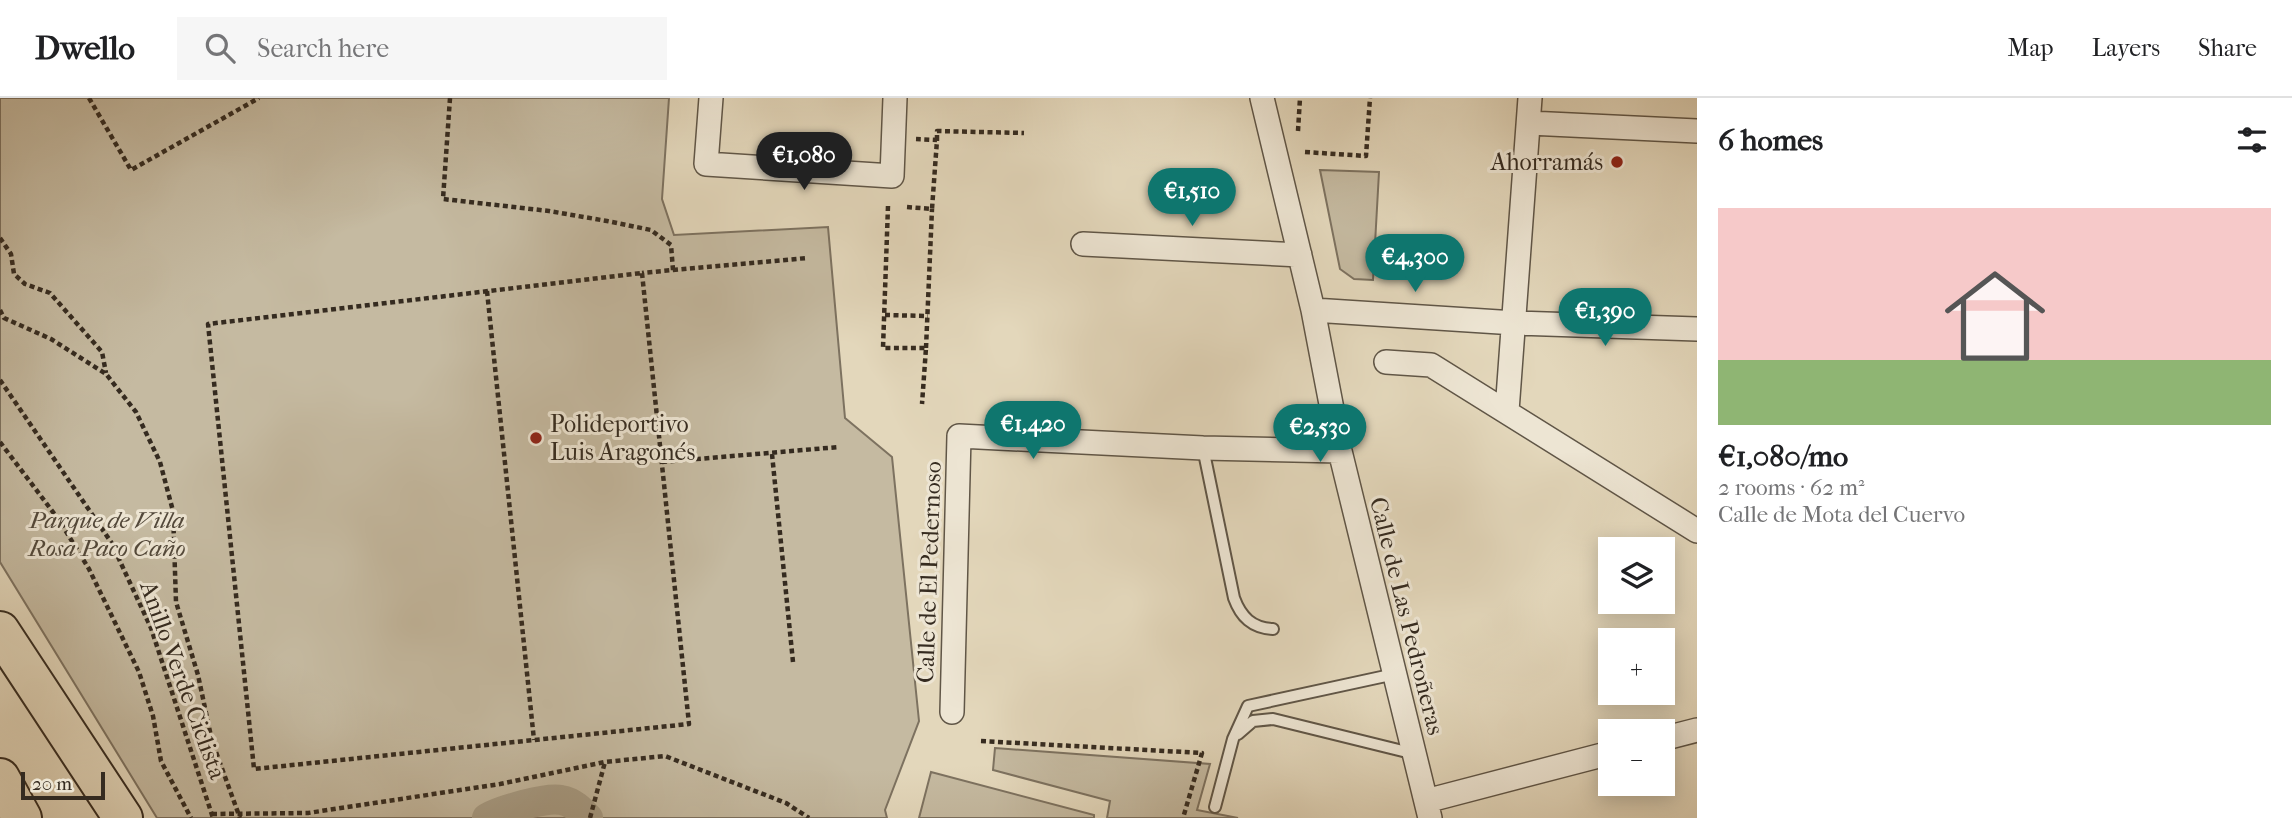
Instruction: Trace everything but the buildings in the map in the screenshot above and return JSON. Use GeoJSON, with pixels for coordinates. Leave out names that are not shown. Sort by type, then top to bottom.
{"type":"FeatureCollection","features":[{"type":"Feature","properties":{"kind":"highway"},"geometry":{"type":"LineString","coordinates":[[0,631],[122,818]]}},
{"type":"Feature","properties":{"kind":"highway"},"geometry":{"type":"LineString","coordinates":[[0,778],[22,818]]}},
{"type":"Feature","properties":{"kind":"street"},"geometry":{"type":"LineString","coordinates":[[711,98],[706,164],[892,176],[895,98]]}},
{"type":"Feature","properties":{"kind":"street","name":"Calle de Las Pedroñeras"},"geometry":{"type":"LineString","coordinates":[[1262,98],[1313,310],[1340,451],[1428,810]]}},
{"type":"Feature","properties":{"kind":"street"},"geometry":{"type":"LineString","coordinates":[[1507,411],[1530,98]]}},
{"type":"Feature","properties":{"kind":"street"},"geometry":{"type":"LineString","coordinates":[[1529,123],[1697,131]]}},
{"type":"Feature","properties":{"kind":"street"},"geometry":{"type":"LineString","coordinates":[[1083,244],[1300,255]]}},
{"type":"Feature","properties":{"kind":"street"},"geometry":{"type":"LineString","coordinates":[[1313,310],[1515,323],[1697,329]]}},
{"type":"Feature","properties":{"kind":"street"},"geometry":{"type":"LineString","coordinates":[[1386,362],[1431,365],[1697,531]]}},
{"type":"Feature","properties":{"kind":"street","name":"Calle de El Pedernoso"},"geometry":{"type":"LineString","coordinates":[[952,712],[959,436],[1340,451]]}},
{"type":"Feature","properties":{"kind":"street"},"geometry":{"type":"LineString","coordinates":[[1675,736],[1697,730]]}},
{"type":"Feature","properties":{"kind":"street"},"geometry":{"type":"LineString","coordinates":[[1428,810],[1598,757]]}},
{"type":"Feature","properties":{"kind":"lane"},"geometry":{"type":"LineString","coordinates":[[1203,447],[1234,598],[1239,611],[1259,628],[1273,629]]}},
{"type":"Feature","properties":{"kind":"lane"},"geometry":{"type":"LineString","coordinates":[[1215,807],[1233,738],[1248,706],[1395,674]]}},
{"type":"Feature","properties":{"kind":"lane"},"geometry":{"type":"LineString","coordinates":[[1233,738],[1253,721],[1273,719],[1415,754]]}},
{"type":"Feature","properties":{"kind":"path"},"geometry":{"type":"LineString","coordinates":[[89,98],[131,170],[259,98]]}},
{"type":"Feature","properties":{"kind":"path"},"geometry":{"type":"LineString","coordinates":[[450,98],[443,199],[549,211],[652,230],[671,245],[673,270]]}},
{"type":"Feature","properties":{"kind":"path"},"geometry":{"type":"LineString","coordinates":[[1298,136],[1300,98]]}},
{"type":"Feature","properties":{"kind":"path"},"geometry":{"type":"LineString","coordinates":[[1305,152],[1366,156],[1370,98]]}},
{"type":"Feature","properties":{"kind":"path"},"geometry":{"type":"LineString","coordinates":[[922,404],[937,131],[1024,133]]}},
{"type":"Feature","properties":{"kind":"path"},"geometry":{"type":"LineString","coordinates":[[911,138],[937,140]]}},
{"type":"Feature","properties":{"kind":"path"},"geometry":{"type":"LineString","coordinates":[[888,206],[883,348],[926,348]]}},
{"type":"Feature","properties":{"kind":"path"},"geometry":{"type":"LineString","coordinates":[[907,207],[932,209]]}},
{"type":"Feature","properties":{"kind":"path"},"geometry":{"type":"LineString","coordinates":[[0,238],[11,254],[14,274],[25,284],[50,293],[102,352],[106,374]]}},
{"type":"Feature","properties":{"kind":"path"},"geometry":{"type":"LineString","coordinates":[[642,273],[689,724],[254,769],[208,324],[642,273],[807,258]]}},
{"type":"Feature","properties":{"kind":"path"},"geometry":{"type":"LineString","coordinates":[[487,291],[534,740]]}},
{"type":"Feature","properties":{"kind":"path"},"geometry":{"type":"LineString","coordinates":[[0,310],[5,318],[51,339],[106,374],[136,412],[160,462],[173,511],[176,602],[198,675],[212,741],[239,816]]}},
{"type":"Feature","properties":{"kind":"path"},"geometry":{"type":"LineString","coordinates":[[885,315],[928,316]]}},
{"type":"Feature","properties":{"kind":"path","name":"Anillo Verde Ciclista"},"geometry":{"type":"LineString","coordinates":[[0,380],[111,542],[151,628],[213,816]]}},
{"type":"Feature","properties":{"kind":"path"},"geometry":{"type":"LineString","coordinates":[[0,442],[59,520],[89,569],[139,672],[153,716],[161,761],[191,818]]}},
{"type":"Feature","properties":{"kind":"path"},"geometry":{"type":"LineString","coordinates":[[662,462],[839,447]]}},
{"type":"Feature","properties":{"kind":"path"},"geometry":{"type":"LineString","coordinates":[[772,454],[793,662]]}},
{"type":"Feature","properties":{"kind":"path"},"geometry":{"type":"LineString","coordinates":[[981,741],[1202,753],[1183,818]]}},
{"type":"Feature","properties":{"kind":"path"},"geometry":{"type":"LineString","coordinates":[[213,816],[308,813],[500,784],[605,762],[665,756],[786,803],[809,818]]}},
{"type":"Feature","properties":{"kind":"path"},"geometry":{"type":"LineString","coordinates":[[590,818],[605,762]]}},
{"type":"Feature","properties":{"kind":"green space","name":"Polideportivo Luis Aragonés"},"geometry":{"type":"Polygon","coordinates":[[[0,98],[669,98],[662,199],[674,235],[828,227],[845,418],[892,457],[919,721],[885,810],[887,818],[157,818],[0,562],[0,98]]]}},
{"type":"Feature","properties":{"kind":"green space"},"geometry":{"type":"Polygon","coordinates":[[[1320,170],[1379,172],[1373,280],[1354,279],[1340,269],[1320,170]]]}},
{"type":"Feature","properties":{"kind":"green space"},"geometry":{"type":"Polygon","coordinates":[[[995,748],[1210,764],[1197,810],[1238,818],[1107,818],[1110,801],[993,770],[995,748]]]}},
{"type":"Feature","properties":{"kind":"green space"},"geometry":{"type":"Polygon","coordinates":[[[931,772],[1094,815],[1094,818],[919,818],[931,772]]]}},
{"type":"Feature","properties":{"kind":"waterway"},"geometry":{"type":"LineString","coordinates":[[487,818],[502,811],[545,800],[573,804],[588,818]]}},
{"type":"Feature","properties":{"kind":"place","name":"Ahorramás"},"geometry":{"type":"Point","coordinates":[1617,162]}},
{"type":"Feature","properties":{"kind":"place","name":"Polideportivo Luis Aragonés"},"geometry":{"type":"Point","coordinates":[536,438]}},
{"type":"Feature","properties":{"kind":"park label","name":"Parque de Villa Rosa Paco Caño"},"geometry":{"type":"Point","coordinates":[107,534]}}]}
